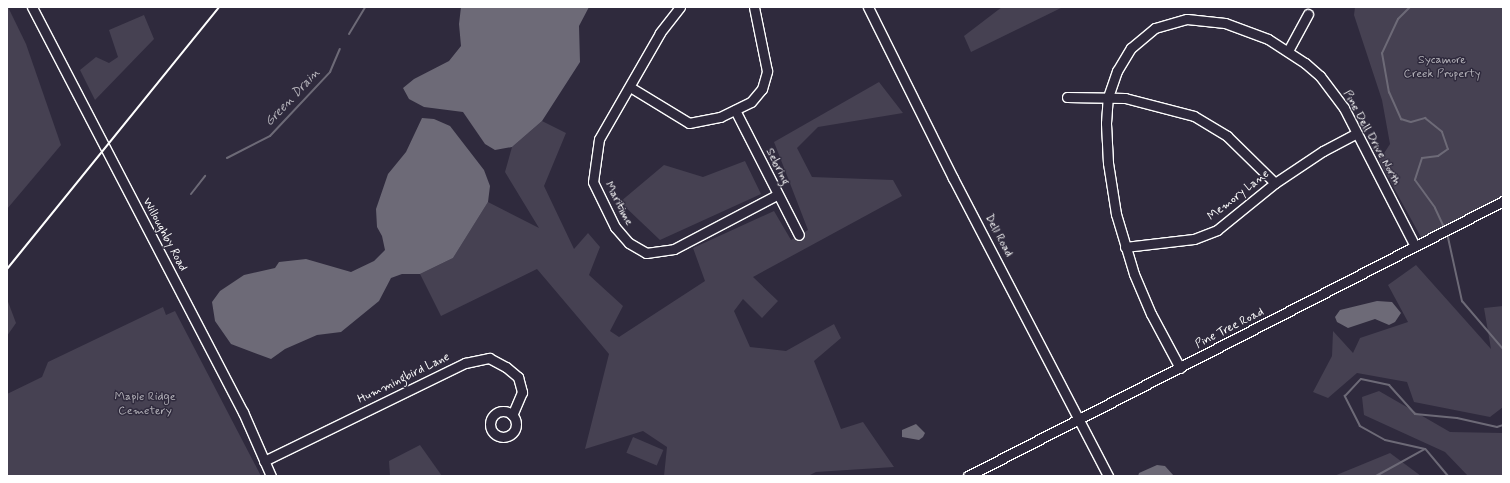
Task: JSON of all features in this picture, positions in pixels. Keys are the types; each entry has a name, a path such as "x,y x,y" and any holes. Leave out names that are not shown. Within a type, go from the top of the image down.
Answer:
{"street":[{"name":"Willoughby Road","path":"32,7 243,412 271,476"},
{"name":"Maritime","path":"680,7 660,34 599,140 593,182 615,227 629,243 646,253 674,249 778,195"},
{"path":"630,87 689,123 709,120 751,102 762,89 767,71 754,7"},
{"name":"Dell Road","path":"868,7 953,178 1108,476"},
{"path":"1288,51 1308,14"},
{"name":"Pine Dell Drive North","path":"1108,97 1122,59 1131,48 1155,28 1187,19 1211,20 1249,30 1288,51 1320,76 1344,108 1416,246"},
{"path":"1067,97 1125,98 1161,106 1210,125 1227,136 1275,183"},
{"path":"1108,97 1106,123 1108,163 1112,195 1125,246 1143,295 1180,368"},
{"name":"Sebring","path":"735,110 799,235"},
{"name":"Memory Lane","path":"1125,246 1194,239 1206,235 1229,221 1275,183 1323,151 1357,133"},
{"name":"Pine Tree Road","path":"968,476 1503,201"},
{"name":"Hummingbird Lane","path":"264,461 465,363 489,358 506,367 518,377 522,392 512,414"}],"green space":[{"path":"8,7 26,44 61,145 7,209"},
{"path":"1002,7 1063,7 971,52 964,36"},
{"name":"Sycamore Creek Property","path":"1355,7 1503,7 1503,197 1422,239 1379,161 1390,144 1382,100 1354,15"},
{"path":"144,15 154,39 95,100 80,70 96,57 109,63 118,57 109,30"},
{"path":"879,82 903,113 818,127 797,148 812,177 893,180 902,196 753,277 778,301 762,318 743,299 734,311 750,347 786,351 834,324 841,338 814,361 841,429 863,422 894,467 816,472 808,476 664,476 667,447 643,431 585,449 609,354 537,269 441,316 420,274 453,258 488,202 539,228 505,172 512,147 542,121 566,133 544,186 574,249 588,233 600,247 589,275 623,306 610,331 619,337 705,281 693,248 774,211 791,240 808,230 774,142"},
{"path":"745,161 761,194 660,240 620,202 664,165 703,177"},
{"path":"1416,265 1491,349 1484,308 1503,306 1503,407 1490,417 1414,402 1407,382 1357,373 1328,398 1313,392 1332,356 1333,331 1353,353 1360,338 1408,322 1388,285"},
{"path":"7,299 16,323 7,336"},
{"name":"Maple Ridge Cemetery","path":"163,307 166,315 175,311 261,476 7,476 7,394 42,377 48,362"},
{"path":"1379,391 1450,432 1503,433 1503,476 1468,476 1445,452 1364,415 1362,397"},
{"path":"633,437 663,450 657,466 626,453"},
{"path":"420,445 442,476 390,476 389,461"},
{"path":"1390,453 1421,476 1334,476"}],"shaded area":[{"path":"461,7 589,7 579,26 580,62 542,121 512,147 495,150 485,144 463,112 424,107 409,99 403,88 414,79 449,61 461,46 459,24"},
{"path":"422,118 434,119 450,126 484,170 490,186 488,202 453,258 420,274 402,274 391,278 379,301 341,332 317,335 285,349 271,359 231,344 215,321 212,302 220,291 244,275 275,268 279,262 306,259 351,272 374,261 385,250 382,236 377,227 376,209 388,174 406,152"},
{"path":"1377,301 1392,302 1401,313 1395,322 1389,325 1375,319 1348,328 1337,322 1335,317 1340,310"},
{"path":"916,424 925,433 923,437 919,440 902,437 902,430"},
{"path":"1157,465 1165,466 1174,476 1138,476 1139,473"}],"waterway":[{"name":"Green Drain","path":"349,34 365,7"},
{"path":"1410,7 1398,19 1382,53 1389,92 1401,119 1411,122 1425,118 1442,132 1448,149 1438,156 1422,158 1415,180 1435,208 1444,227"},
{"name":"Green Drain","path":"227,158 270,136 330,72 340,49"},
{"name":"Green Drain","path":"191,194 205,176"},
{"path":"1447,233 1462,301 1503,349"},
{"path":"1448,476 1425,449 1385,440 1360,426 1345,396 1361,379 1389,385 1415,414 1457,418 1497,427 1503,425"},
{"path":"1376,476 1425,449"}],"railway":[{"path":"7,269 219,7"}]}
